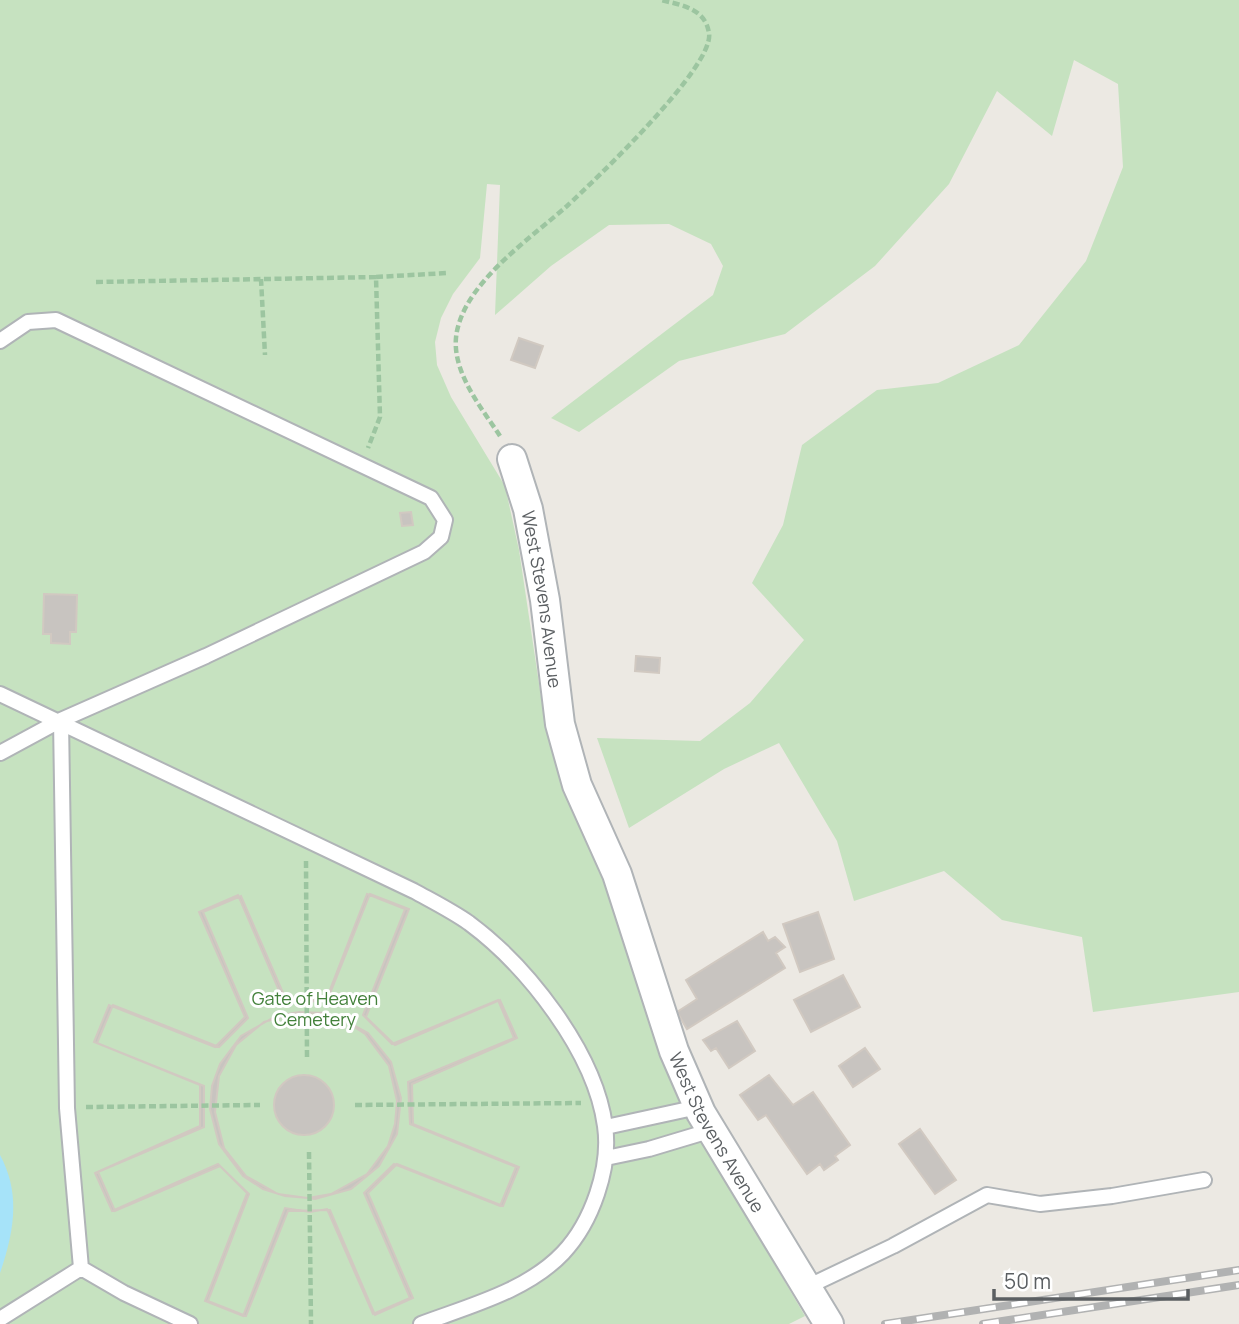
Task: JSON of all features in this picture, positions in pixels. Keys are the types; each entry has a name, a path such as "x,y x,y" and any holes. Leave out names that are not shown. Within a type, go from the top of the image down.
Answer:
{"street":[{"name":"West Stevens Avenue","path":"512,459 526,500 537,551 557,702 570,764 617,874 674,1051 704,1119 829,1324"}],"lane":[{"path":"0,341 28,322 57,320 431,498 445,520 441,537 424,552 206,656 61,720 0,753"},
{"path":"0,694 61,720 414,891 468,923 513,963 547,1002 576,1046 600,1102 606,1127 606,1158 583,1224 562,1253 531,1279 421,1324"},
{"path":"61,720 67,1108 81,1268"},
{"path":"606,1127 704,1119"},
{"path":"606,1158 649,1149 704,1119"},
{"path":"807,1287 893,1246 987,1195 1040,1203 1112,1196 1204,1180"},
{"path":"0,1319 81,1268"},
{"path":"81,1268 124,1293 190,1324"}],"path":[{"path":"512,459 463,372 456,347 459,322 471,301 506,259 609,166 701,64 710,40 705,20 691,8 660,0"},
{"path":"96,282 376,277 447,273"},
{"path":"361,465 380,417 376,277"},
{"path":"261,279 265,355"},
{"path":"306,839 307,1058"},
{"path":"355,1105 600,1102"},
{"path":"67,1108 260,1105"},
{"path":"309,1153 311,1324"}],"green space":[{"name":"Gate of Heaven Cemetery","path":"0,0 1239,0 1239,992 1093,1012 1082,937 1002,920 944,871 854,901 837,841 779,743 724,769 629,828 597,738 700,741 750,703 804,640 752,583 783,525 802,445 877,390 938,383 1019,345 1086,261 1123,167 1118,84 1074,60 1052,136 997,91 949,184 875,266 785,334 679,361 579,432 551,418 713,295 723,266 711,244 669,224 609,225 551,266 495,315 500,185 487,184 480,258 453,294 441,318 435,342 437,365 451,397 505,486 519,550 544,717 575,804 712,1158 805,1316 789,1324 0,1324"}],"water":[{"path":"0,1155 11,1184 13,1213 9,1243 0,1273"}],"building":[{"path":"519,338 543,346 535,368 511,360"},
{"path":"411,512 413,525 402,526 400,513"},
{"path":"44,594 77,595 76,632 70,632 70,644 51,643 51,634 43,634"},
{"path":"636,656 660,658 659,673 635,671"},
{"path":"367,894 405,909 363,1015 392,1044 498,1000 514,1038 408,1082 410,1124 516,1167 500,1206 394,1164 364,1193 410,1298 373,1314 327,1209 310,1212 285,1208 243,1316 205,1301 247,1193 218,1164 112,1211 95,1173 200,1126 200,1085 94,1042 109,1005 215,1047 245,1017 199,912 238,895 283,1000 326,1000","holes":["299,1012 323,1013 345,1021 365,1034 389,1066 397,1101 395,1124 388,1146 367,1174 331,1194 308,1198 285,1196 263,1189 243,1176 219,1144 210,1109 212,1086 220,1064 241,1036 276,1016"]},
{"path":"370,894 409,909 366,1017 395,1045 500,1000 517,1038 412,1084 413,1124 519,1167 503,1206 397,1164 368,1193 413,1298 375,1315 330,1210 288,1211 246,1316 208,1301 249,1194 220,1166 115,1211 98,1172 204,1127 204,1086 97,1043 113,1005 219,1047 248,1018 203,912 241,896 287,1002 327,1001","holes":["299,1012 337,1016 368,1033 391,1062 401,1098 397,1134 379,1166 351,1189 315,1199 278,1194 246,1176 224,1148 215,1112 219,1076 236,1045 264,1022"]},
{"path":"818,912 834,959 800,972 783,924"},
{"path":"763,932 768,941 775,937 785,947 776,953 785,968 687,1029 677,1012 697,999 686,980"},
{"path":"843,975 860,1007 811,1032 794,1000"},
{"path":"737,1021 755,1051 729,1068 716,1048 711,1051 703,1040"},
{"path":"865,1048 880,1069 853,1087 839,1066"},
{"path":"298,1075 310,1075 329,1088 334,1105 332,1117 321,1130 310,1135 298,1135 279,1122 274,1111 274,1099 287,1080"},
{"path":"769,1075 793,1105 813,1092 850,1145 835,1156 838,1160 824,1170 820,1164 807,1174 766,1115 758,1120 740,1095"},
{"path":"920,1129 956,1180 935,1194 899,1144"}],"railway":[{"path":"885,1324 1239,1270"},
{"path":"983,1324 1239,1285"}]}
